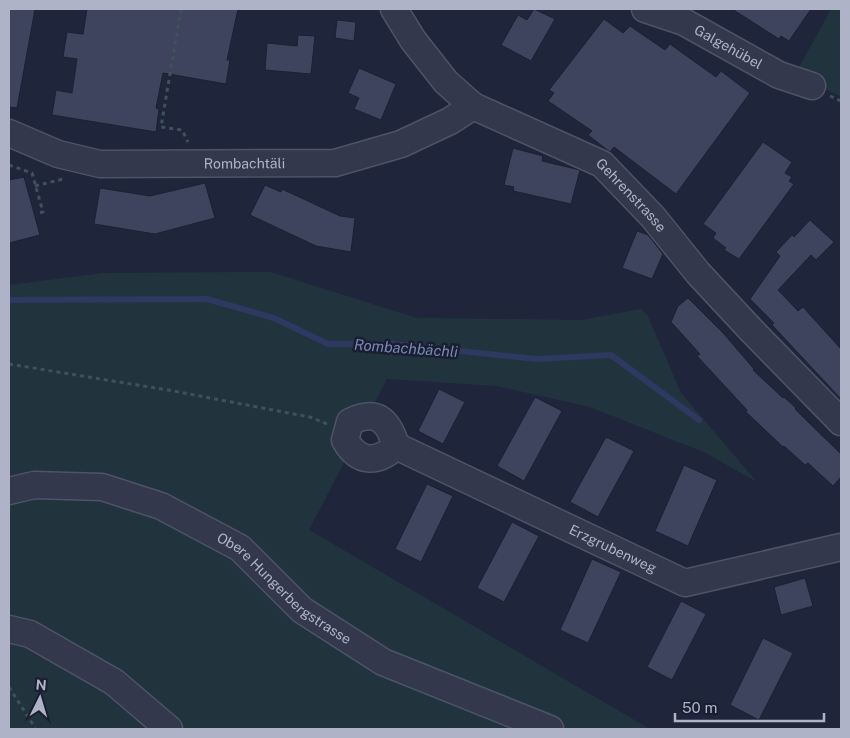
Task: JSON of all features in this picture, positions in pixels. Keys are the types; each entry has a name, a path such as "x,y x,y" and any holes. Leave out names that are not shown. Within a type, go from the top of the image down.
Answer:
{"street":[{"name":"Gehrenstrasse","path":"394,9 413,40 446,82 473,106 602,164 652,217 698,273 745,324 841,422"},
{"name":"Galgehübel","path":"645,9 684,22 779,75 812,86"},
{"name":"Rombachtäli","path":"9,133 58,154 100,164 335,163 401,144 450,121 473,106"},
{"name":"Erzgrubenweg","path":"346,432 344,440 354,453 362,458 380,456 396,446 685,583 841,548"},
{"name":"Obere Hungerbergstrasse","path":"9,491 34,485 102,487 161,506 240,548 302,610 384,662 550,729"},
{"path":"9,629 30,634 114,682 169,729"}],"path":[{"path":"181,9 161,127 182,130 198,164"},
{"path":"9,165 32,173 43,212 36,213"},
{"path":"9,364 174,391 310,417 346,432"},
{"path":"9,686 35,729"}],"shaded area":[{"path":"831,9 841,9 841,97 796,73"},
{"path":"270,272 417,318 581,320 641,309 647,314 681,393 757,482 706,453 590,407 497,386 387,379 309,530 650,729 9,729 9,285 103,273"}],"building":[{"path":"9,9 35,9 17,108 9,107"},
{"path":"87,9 238,9 227,60 230,60 226,84 163,73 156,108 159,109 156,132 52,115 56,90 72,93 77,59 63,57 67,32 83,34"},
{"path":"534,9 555,19 531,61 501,45 518,15 527,20"},
{"path":"732,9 811,9 789,41 781,36 779,39"},
{"path":"604,19 623,33 630,26 665,50 670,44 716,77 721,71 750,93 676,194 614,147 610,152 588,135 592,131 548,101 554,93 549,90"},
{"path":"337,20 356,22 354,41 335,38"},
{"path":"298,35 315,36 311,74 265,70 267,43 297,46"},
{"path":"359,68 396,84 381,120 354,109 359,98 348,93"},
{"path":"763,142 792,162 785,173 792,177 789,181 794,184 739,259 724,250 726,248 713,238 716,233 703,224"},
{"path":"513,148 543,156 542,161 580,170 571,204 513,191 514,187 504,185"},
{"path":"24,177 40,235 9,243 9,180"},
{"path":"205,183 215,218 155,234 94,224 100,188 150,196"},
{"path":"265,185 281,192 282,189 340,216 355,218 351,252 316,246 250,215"},
{"path":"810,220 834,242 816,260 811,255 778,290 798,311 803,307 841,349 841,399 772,325 774,323 750,299 780,256 776,252"},
{"path":"637,231 648,235 663,254 652,279 622,268"},
{"path":"688,298 724,334 753,370 796,408 841,454 841,477 833,486 808,463 805,465 783,447 746,412 747,410 697,356 700,354 671,322 678,306"},
{"path":"439,389 465,402 443,444 418,431"},
{"path":"535,397 562,411 524,481 497,466"},
{"path":"606,437 634,451 598,517 570,502"},
{"path":"684,465 717,480 688,546 655,531"},
{"path":"427,484 453,496 421,562 395,549"},
{"path":"512,522 539,536 504,602 477,588"},
{"path":"592,559 621,572 588,643 560,630"},
{"path":"805,578 813,606 781,615 774,587"},
{"path":"681,601 706,614 672,680 647,667"},
{"path":"763,638 793,653 759,720 730,705"}],"waterway":[{"name":"Rombachbächli","path":"9,300 207,299 274,318 328,344 393,344 536,359 611,355 699,420"}]}
